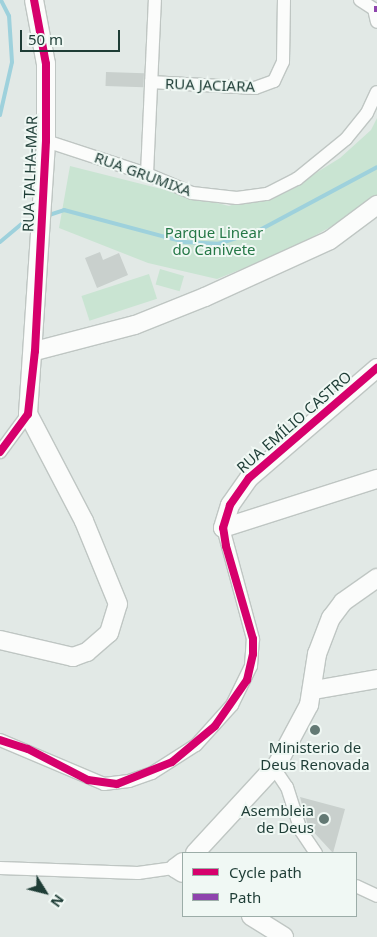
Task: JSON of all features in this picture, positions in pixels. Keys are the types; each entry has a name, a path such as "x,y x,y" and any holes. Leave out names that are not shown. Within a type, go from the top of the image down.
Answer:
{"street":[{"name":"RUA TALHA-MAR","path":"28,414 35,350 46,141 46,64 34,0"},
{"path":"147,174 155,0"},
{"name":"RUA JACIARA","path":"151,82 255,88 274,81 282,62 284,0"},
{"path":"360,0 376,13"},
{"name":"RUA GRUMIXA","path":"46,141 147,174 192,193 237,198 275,193 346,139 367,113 377,92"},
{"path":"35,350 135,325 205,297 330,240 377,205"},
{"name":"RUA EMÍLIO CASTRO","path":"223,528 230,505 249,478 377,368"},
{"path":"0,452 28,414 88,529 118,604 109,633 87,652 73,657 0,640"},
{"path":"0,740 104,784 129,781 152,772 196,745 232,705 251,666 253,639 223,528 377,479"},
{"path":"195,852 274,768 296,732 314,690 317,654 330,618 343,602 377,578"},
{"path":"314,690 377,679"},
{"path":"274,768 287,787 302,831 315,852"},
{"path":"0,868 138,873 181,868"},
{"path":"357,886 377,896"},
{"path":"253,917 284,937"}],"green space":[{"name":"Parque Linear do Canivete","path":"377,118 377,201 289,250 217,279 148,263 59,228 70,166 229,206 311,176 340,158 371,130"},
{"path":"160,269 184,276 180,291 156,284"},
{"path":"149,274 157,299 90,321 81,296"}],"building":[{"path":"106,72 144,73 143,87 106,86"},
{"path":"100,252 103,260 119,253 128,275 97,288 85,258"},
{"name":"Asembleia de Deus","path":"300,797 345,809 333,852 308,826"}],"waterway":[{"path":"0,115 12,62 9,16 1,0"},
{"path":"46,216 64,210 184,242 218,244 256,232 377,167"},
{"path":"0,242 23,223 37,219"}],"cycle path":[{"path":"0,452 28,414 35,351 46,141 46,64 34,0"},
{"path":"0,740 28,749 88,780 117,784 172,762 215,726 247,680 253,654 253,639 226,546 223,528 230,505 249,478 377,368"}],"place":[{"name":"Ministerio de Deus Renovada","path":"315,730"},
{"name":"Asembleia de Deus","path":"324,819"}]}
